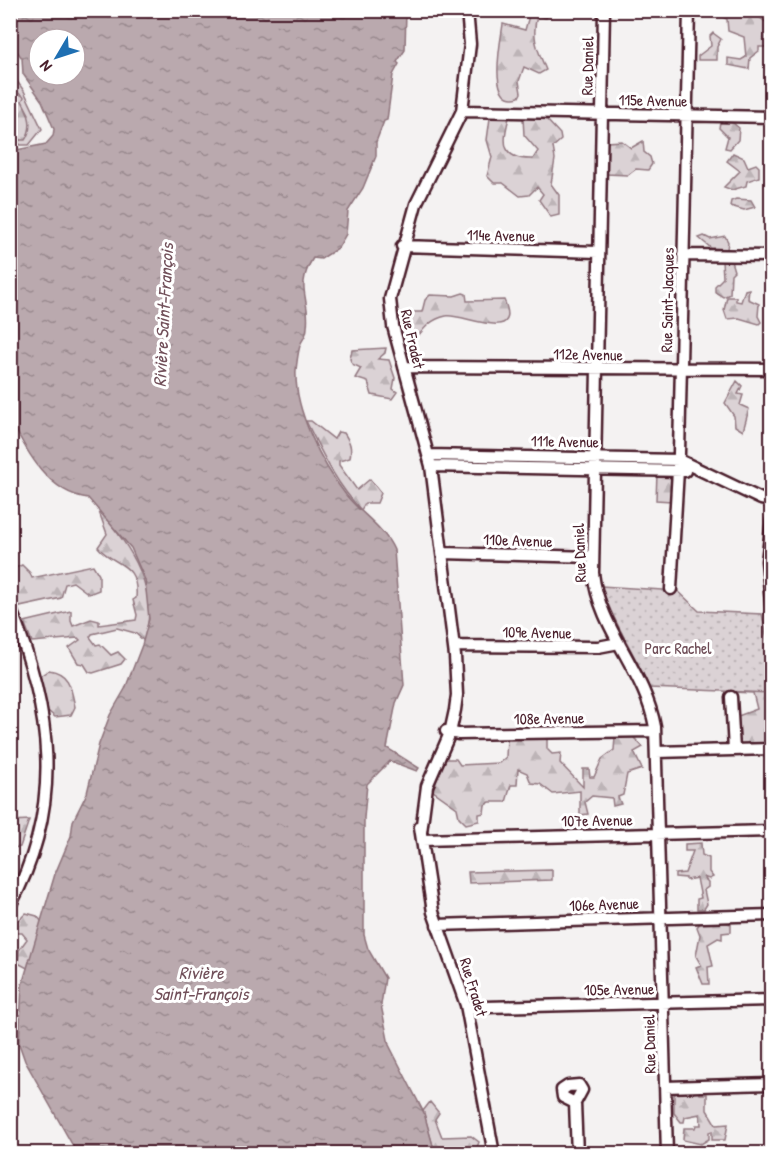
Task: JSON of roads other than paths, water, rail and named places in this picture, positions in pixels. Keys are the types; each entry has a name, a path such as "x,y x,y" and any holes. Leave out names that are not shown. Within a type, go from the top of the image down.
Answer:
{"street":[{"name":"Rue Fradet","path":"466,10 470,35 462,111 421,193 402,246 390,305 404,367 430,460 454,646 455,684 458,695 427,786 422,836 437,925 467,1010 494,1154"},
{"name":"Rue Daniel","path":"604,10 592,557 598,598 636,675 655,731 667,1154"},
{"name":"Rue Saint-Jacques","path":"671,589 679,465 689,10"},
{"name":"115e Avenue","path":"462,111 771,117"},
{"name":"114e Avenue","path":"402,246 598,252"},
{"path":"683,255 771,256"},
{"name":"112e Avenue","path":"404,367 595,370 771,369"},
{"name":"111e Avenue","path":"430,460 679,465 698,470 761,499 771,501"},
{"path":"771,520 771,613"},
{"name":"110e Avenue","path":"442,553 592,557"},
{"path":"10,607 28,653 43,705 47,790 40,828 29,865 10,906"},
{"name":"109e Avenue","path":"454,646 600,647 619,643"},
{"path":"731,697 734,750"},
{"name":"108e Avenue","path":"447,731 655,731"},
{"path":"656,752 771,749"},
{"name":"107e Avenue","path":"422,836 771,831"},
{"name":"106e Avenue","path":"437,925 771,915"},
{"name":"105e Avenue","path":"467,1010 486,1007 771,1000"},
{"path":"665,1087 771,1084"},
{"path":"576,1103 577,1154"}],"water":[{"name":"Rivière Saint-François","path":"11,10 406,11 405,50 397,62 399,64 393,75 387,120 384,121 376,142 376,156 363,188 348,211 346,234 338,248 321,259 313,258 307,269 304,286 308,317 307,330 299,349 296,370 300,402 319,452 346,495 384,534 394,550 404,685 396,703 387,748 419,768 417,771 390,761 367,784 364,818 364,935 368,949 385,978 381,1005 389,1045 424,1113 435,1153 77,1153 25,1061 19,1044 22,985 55,874 71,836 73,821 87,793 99,744 110,715 125,689 142,645 149,619 145,580 131,548 88,498 74,495 62,488 41,470 11,420 11,151 46,144 53,136 54,129 42,101 32,87 87,87 87,27 27,27 27,80 23,74 22,58 11,43"}],"park label":[{"name":"Parc Rachel","path":"678,648"}]}
